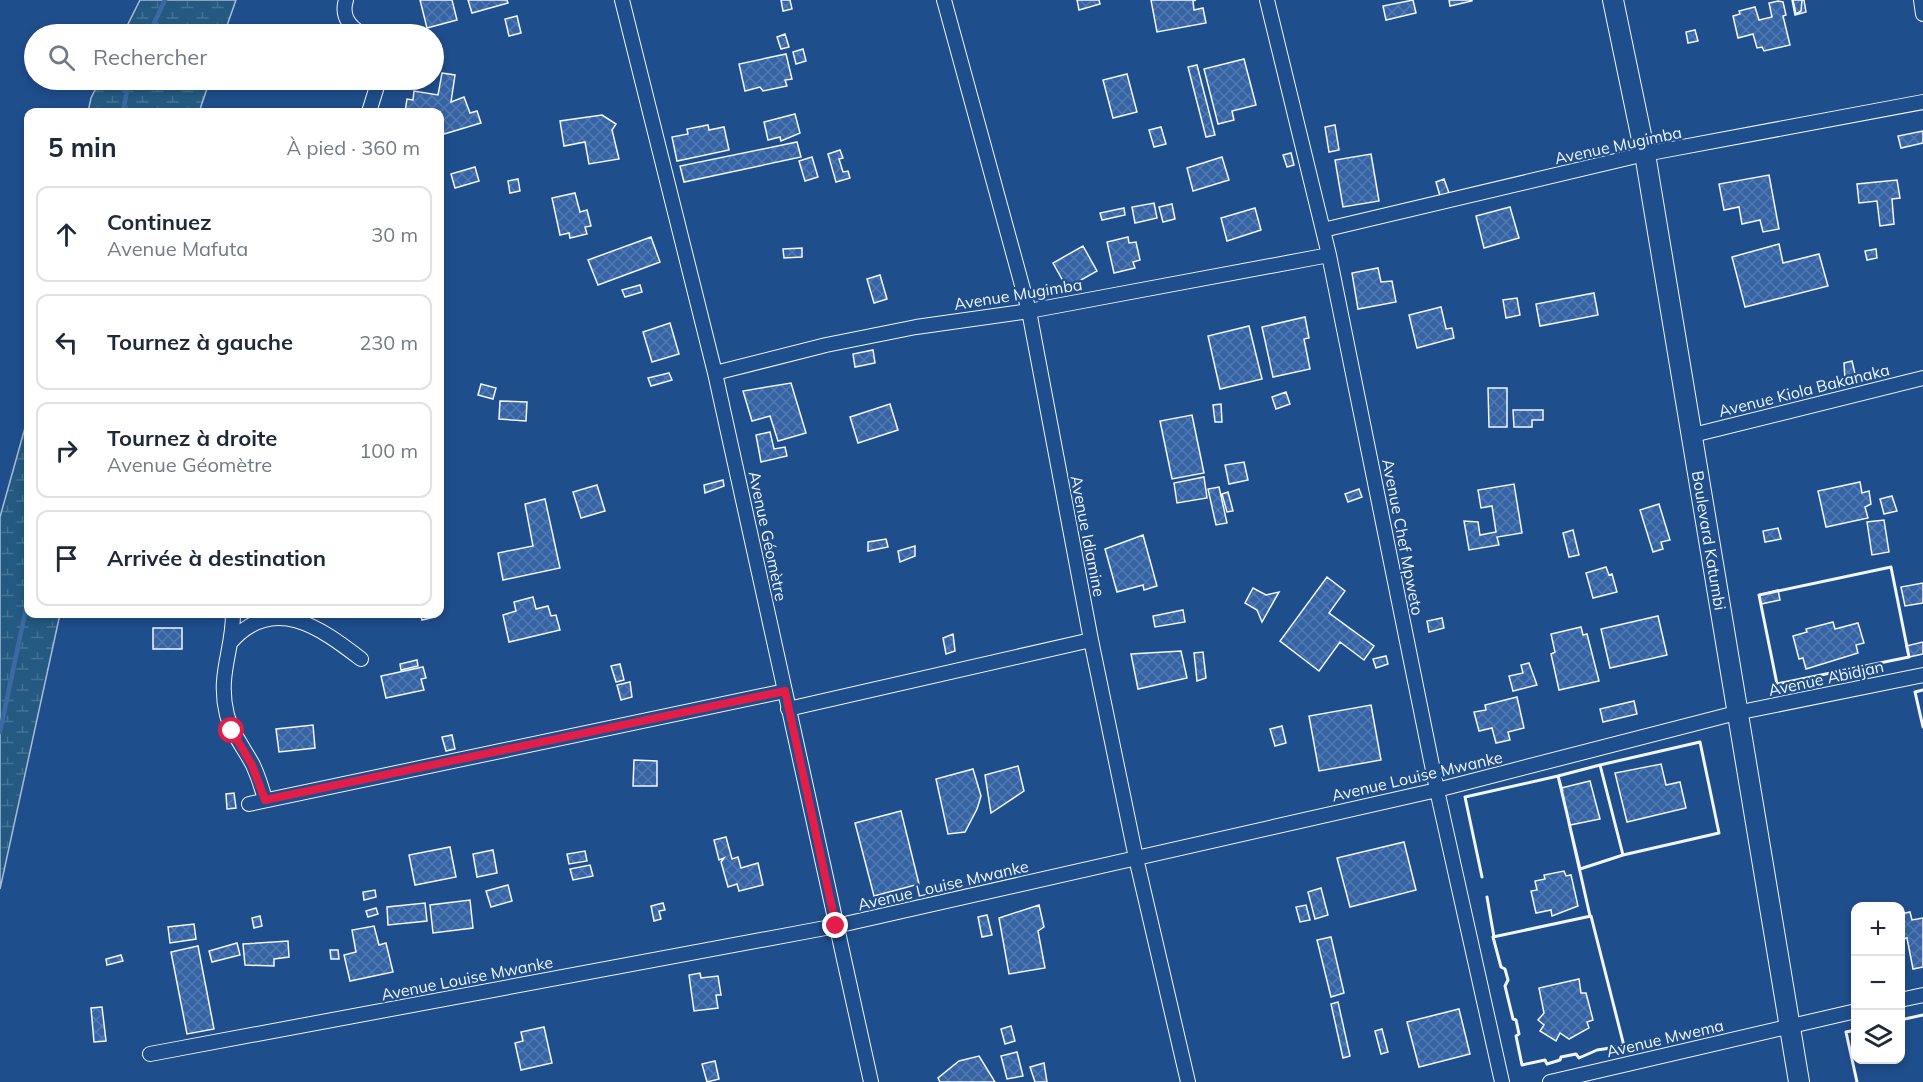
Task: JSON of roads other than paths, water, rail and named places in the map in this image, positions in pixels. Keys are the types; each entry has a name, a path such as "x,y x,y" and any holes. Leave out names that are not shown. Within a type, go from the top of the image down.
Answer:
{"street":[{"path":"346,0 347,20 351,24"},
{"name":"Avenue Géomètre","path":"622,0 715,373 870,1082"},
{"name":"Avenue Idiamine","path":"944,0 1029,311 1091,640 1136,858 1188,1082"},
{"name":"Avenue Chef Mpweto","path":"1267,0 1329,255 1437,790 1502,1082"},
{"name":"Boulevard Katumbi","path":"1613,0 1645,154 1798,1082"},
{"path":"1921,0 1923,14"},
{"path":"370,108 376,90"},
{"name":"Avenue Mugimba","path":"1323,230 1645,154 1923,102"},
{"name":"Avenue Mugimba","path":"715,373 825,345 916,327 1029,311 1329,255"},
{"name":"Avenue Kiola Bakanaka","path":"1692,435 1923,378"},
{"path":"232,618 223,680 227,716 232,731 252,765 265,800"},
{"path":"229,645 239,633 263,620 274,618"},
{"path":"299,618 321,630 361,659"},
{"path":"788,709 1091,640"},
{"name":"Avenue Abidjan","path":"1736,713 1923,675"},
{"path":"249,804 785,691"},
{"name":"Avenue Louise Mwanke","path":"150,1054 836,926 1437,790 1736,713"},
{"path":"1905,999 1923,995"},
{"name":"Avenue Mwema","path":"1550,1082 1851,1012"}],"waterway":[{"path":"154,24 165,0"},
{"path":"124,108 127,90"},
{"path":"0,732 24,618"}]}
